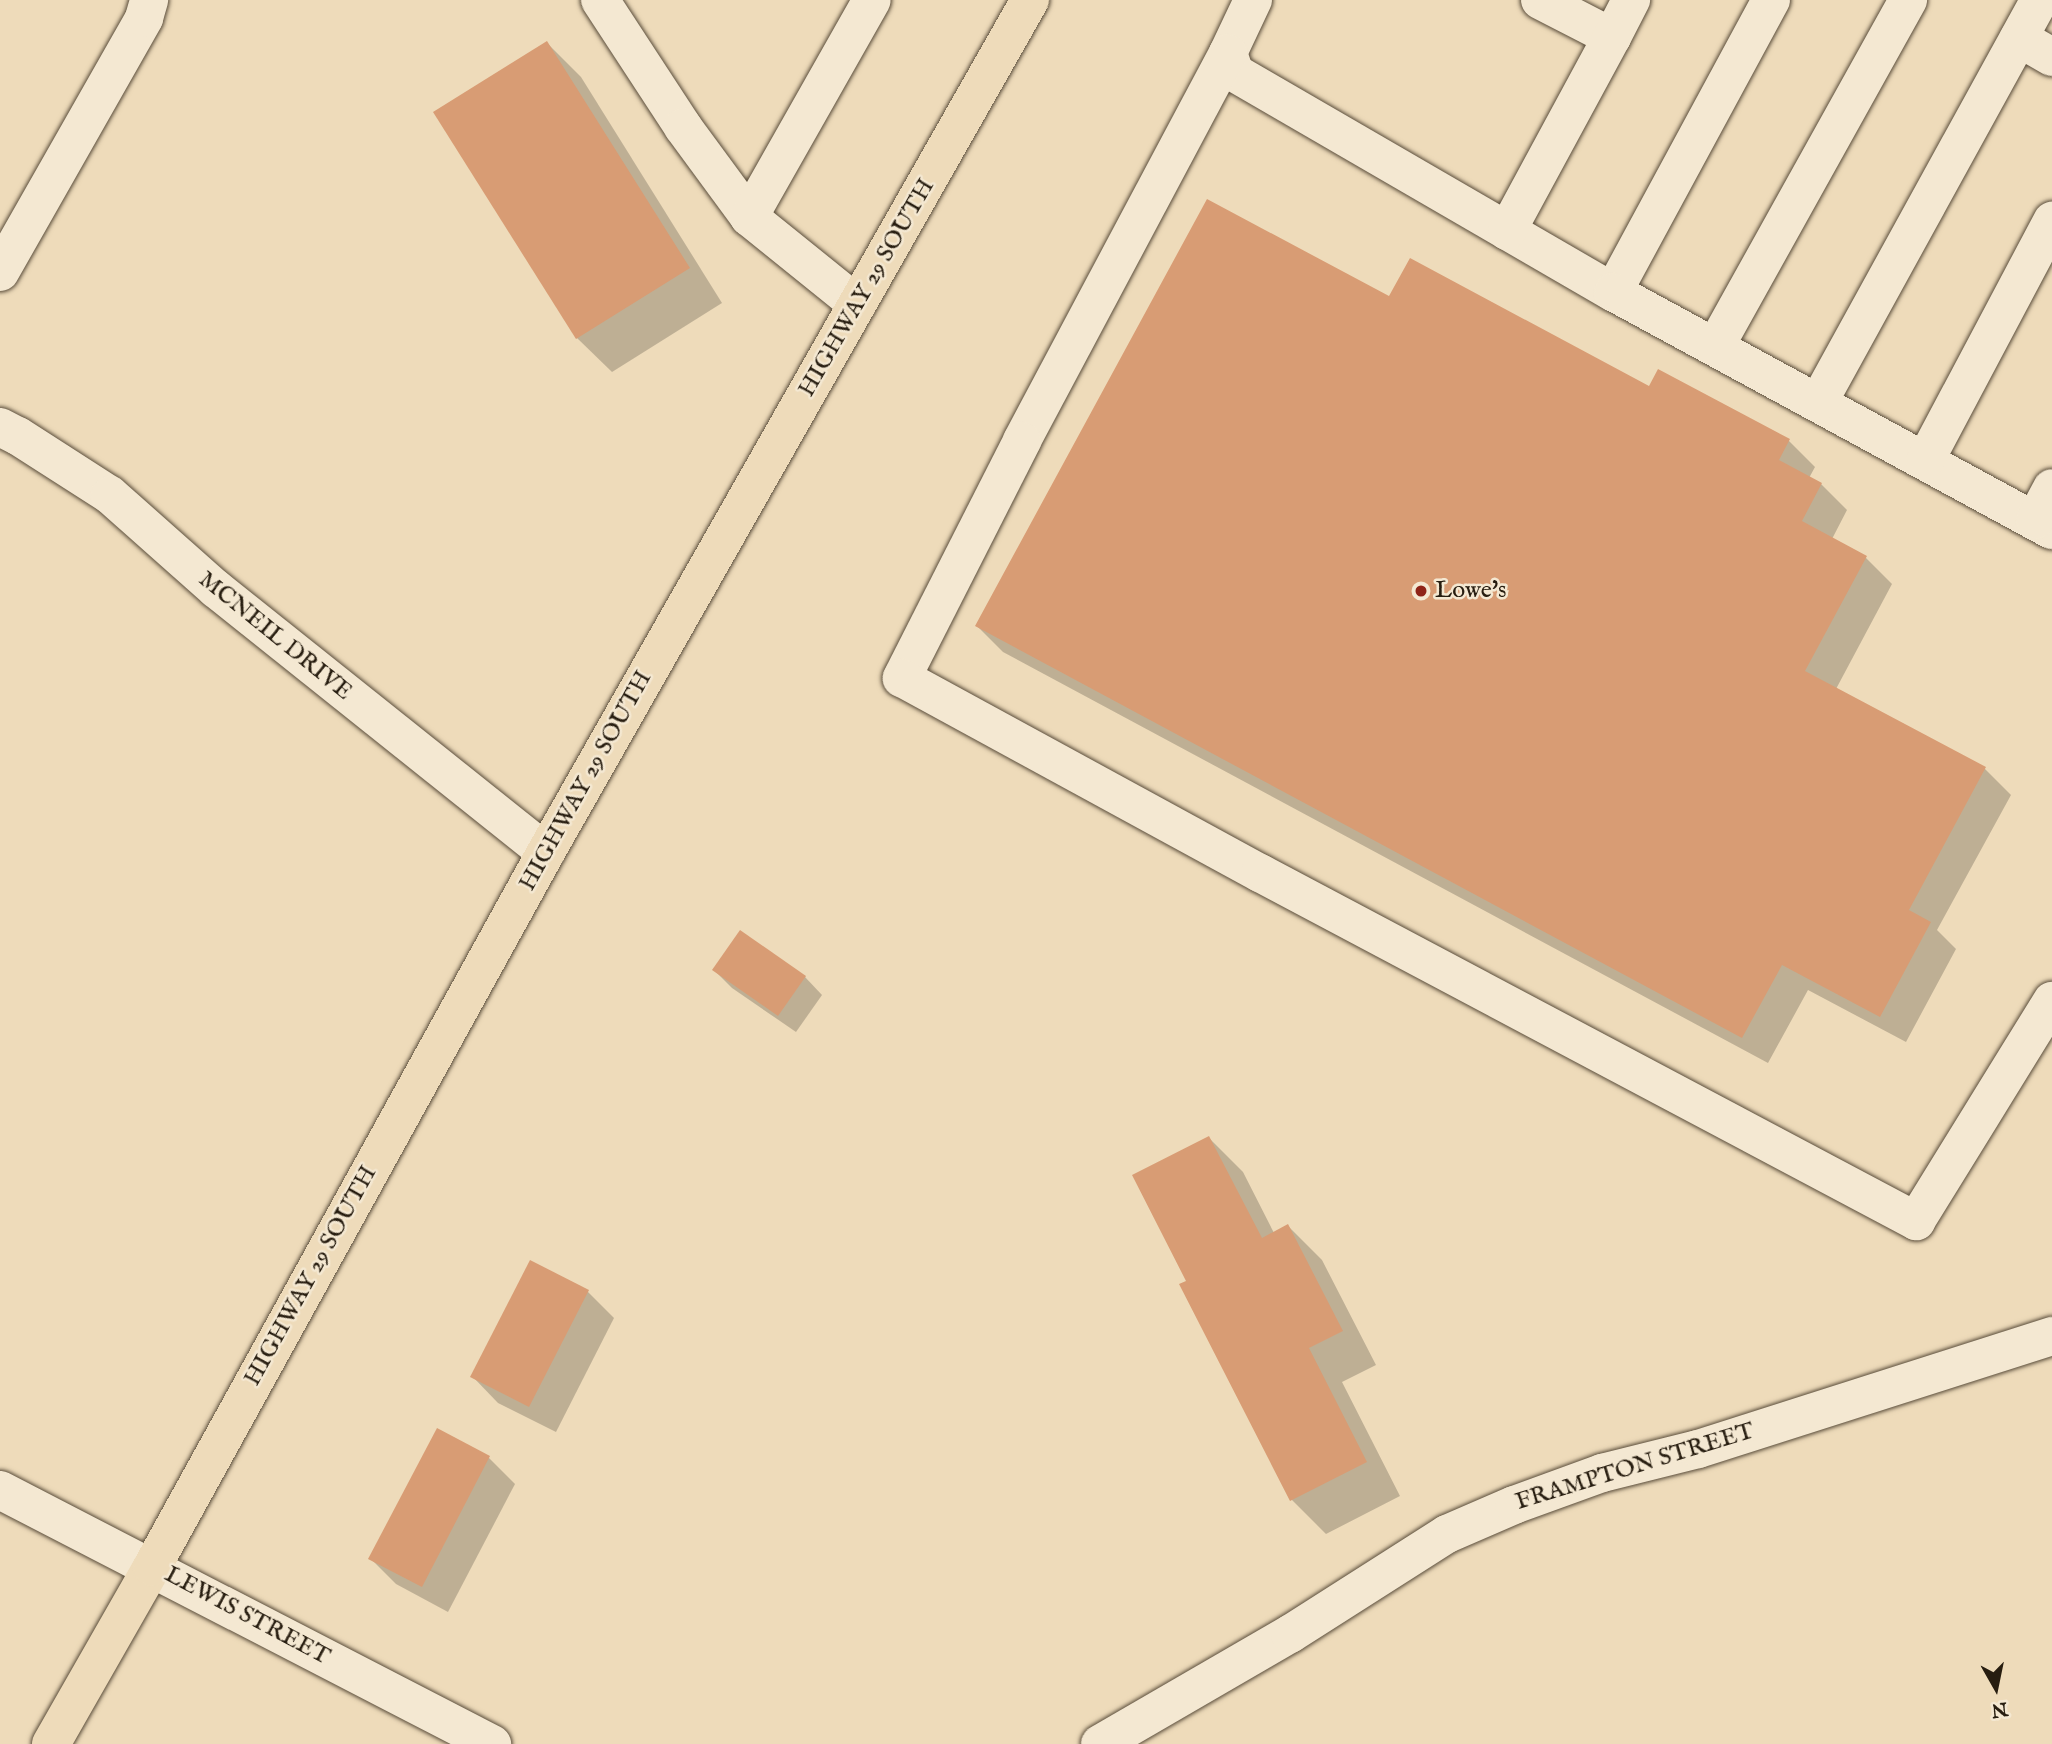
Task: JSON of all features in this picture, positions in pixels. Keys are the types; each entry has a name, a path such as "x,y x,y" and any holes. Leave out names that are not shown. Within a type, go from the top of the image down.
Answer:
{"main road":[{"name":"HIGHWAY 29 SOUTH","path":"51,1744 152,1567 546,852 1030,0"}],"street":[{"path":"0,272 144,18 149,0"},
{"path":"600,0 682,127 749,217 857,304"},
{"path":"1252,0 1228,53 1022,441 902,678 1260,873 1916,1221 2052,1001"},
{"path":"1540,0 1612,37"},
{"path":"1507,231 1631,0"},
{"path":"1613,292 1772,0"},
{"path":"1716,347 1908,0"},
{"path":"1818,403 2040,0"},
{"path":"749,217 861,3"},
{"path":"2019,38 2052,57"},
{"path":"1228,53 1235,73 1613,292 1926,461 2046,512"},
{"path":"1926,461 2052,221"},
{"name":"MCNEIL DRIVE","path":"0,427 110,495 216,589 546,852"},
{"name":"FRAMPTON STREET","path":"1100,1744 1290,1634 1447,1534 1514,1504 1602,1473 1698,1448 2052,1336"},
{"name":"LEWIS STREET","path":"0,1490 492,1744"}],"building":[{"path":"547,41 690,268 576,339 433,112"},
{"name":"Lowe's","path":"1207,199 1389,296 1410,258 1649,386 1658,369 1790,439 1779,460 1822,483 1802,521 1867,556 1805,671 1986,767 1909,910 1931,922 1880,1017 1782,965 1742,1038 975,626"},
{"path":"740,930 806,976 778,1016 712,970"},
{"path":"1209,1136 1262,1238 1288,1224 1343,1331 1309,1348 1367,1462 1290,1501 1179,1284 1186,1281 1132,1175"},
{"path":"530,1260 589,1290 529,1407 470,1377"},
{"path":"437,1428 490,1456 422,1587 368,1559"}],"place":[{"name":"Lowe's","path":"1421,591"}]}
